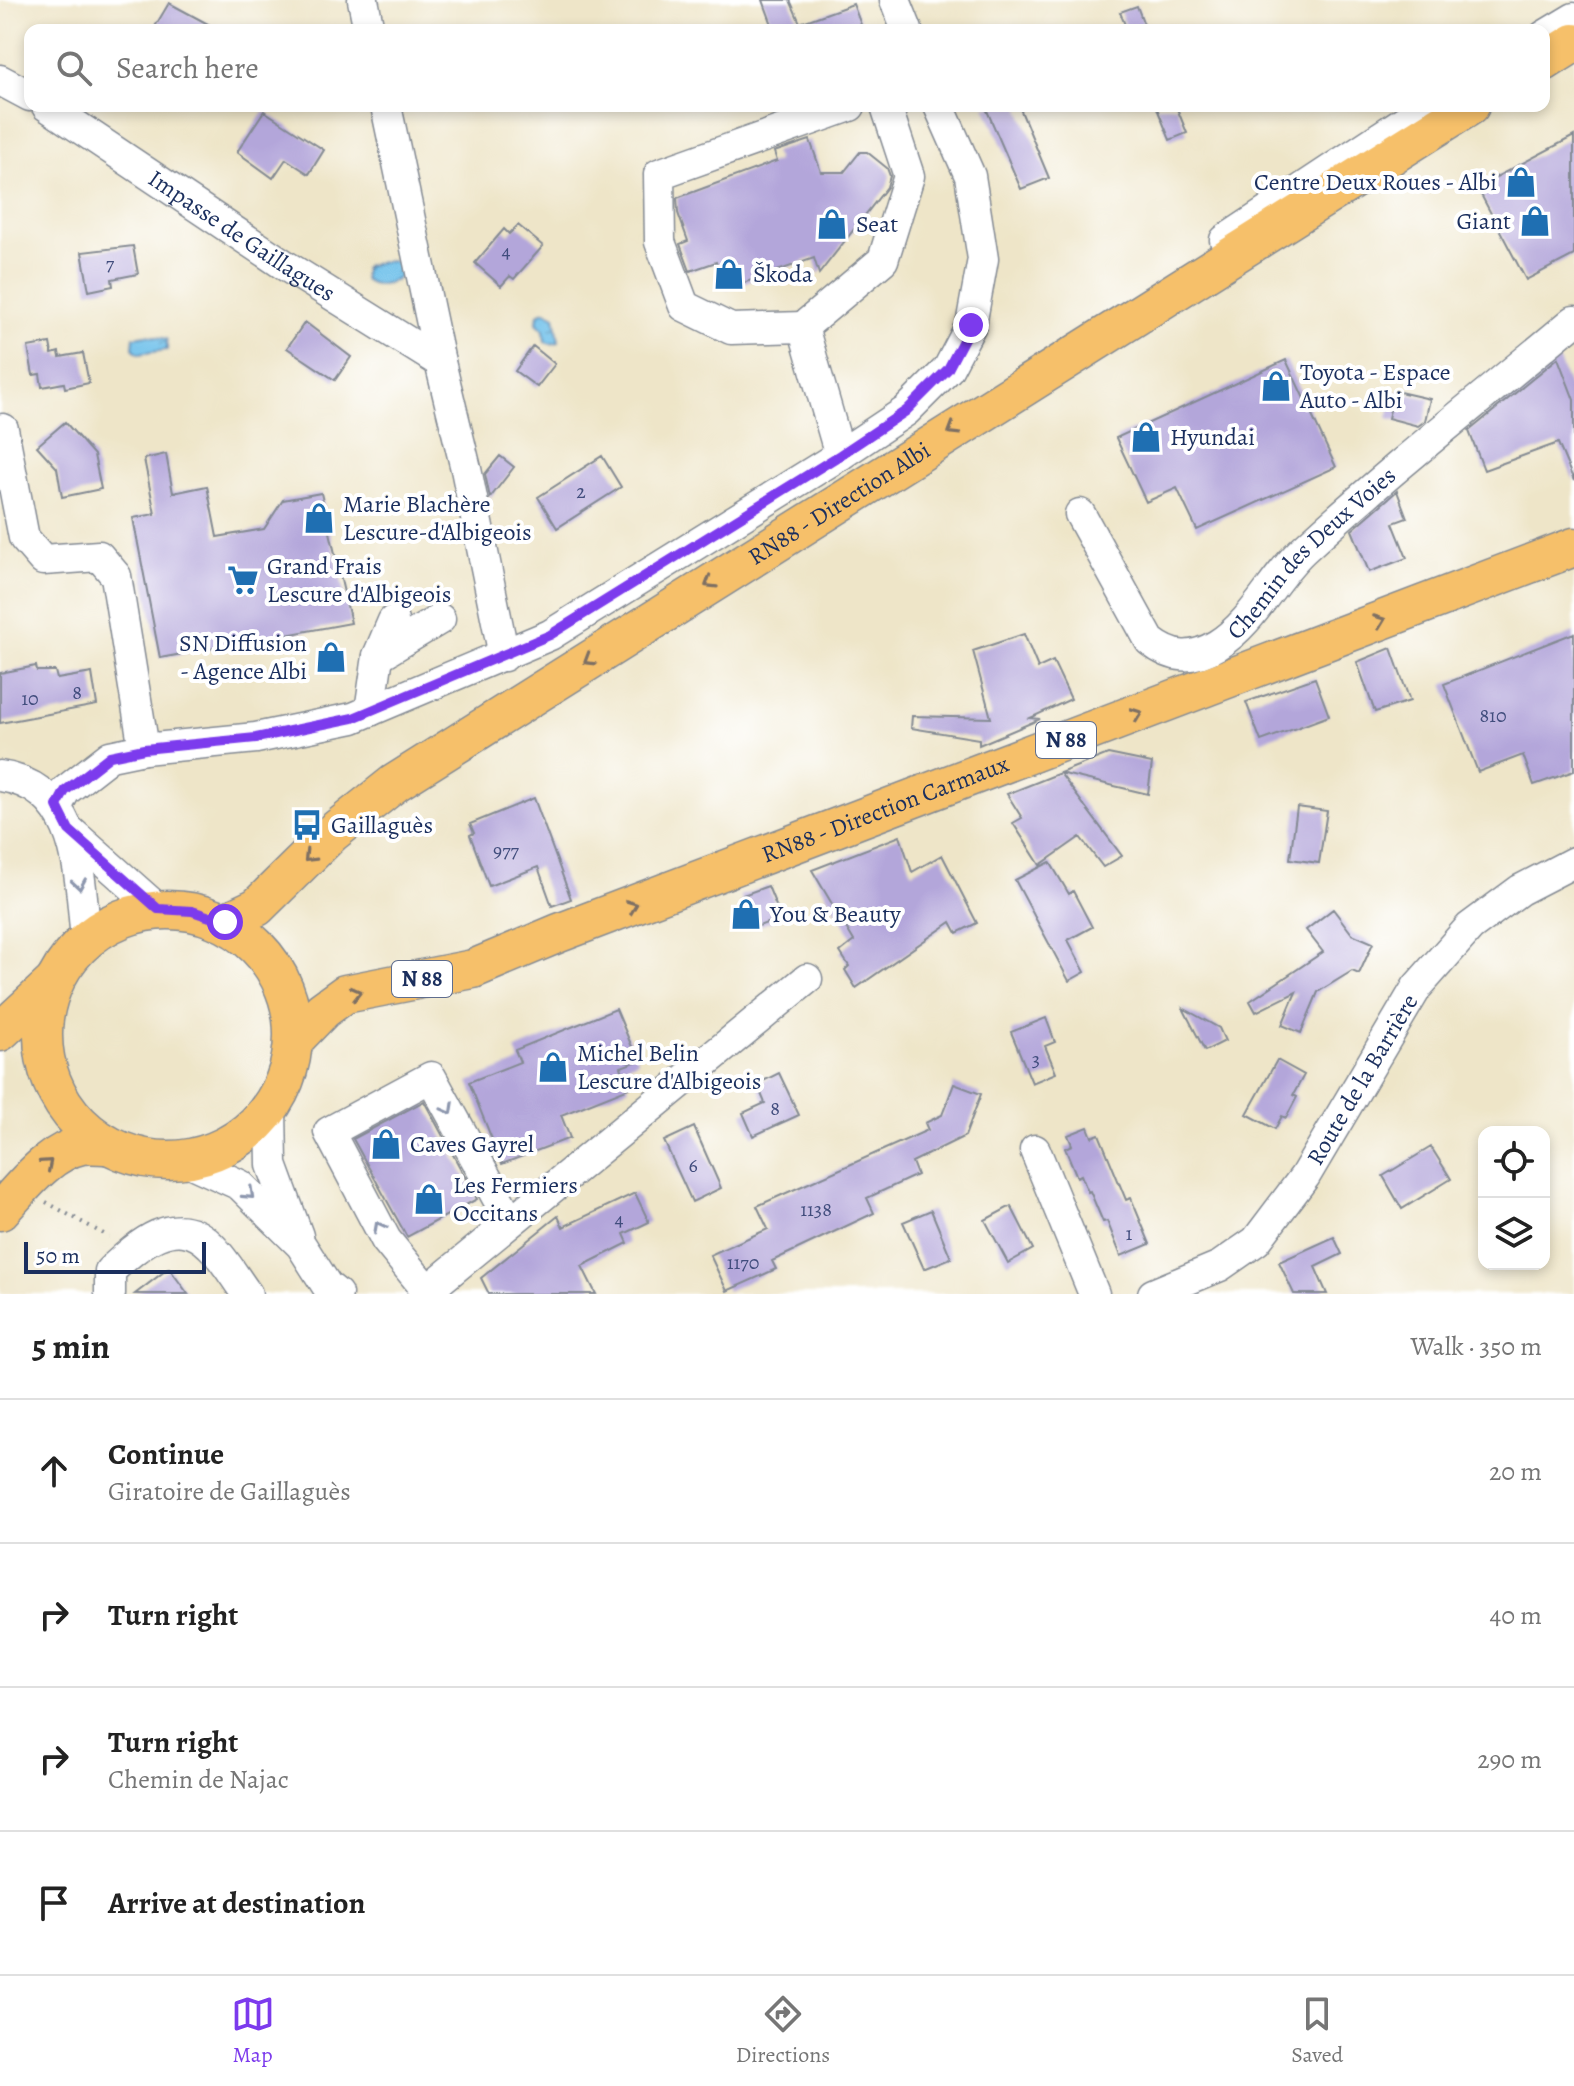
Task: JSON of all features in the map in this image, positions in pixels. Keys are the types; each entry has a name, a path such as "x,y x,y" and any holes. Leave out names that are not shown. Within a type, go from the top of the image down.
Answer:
{"main road":[{"path":"1550,58 1574,43"},
{"name":"RN88 - Direction Albi","path":"225,922 257,907 332,833 395,783 1460,112"},
{"name":"RN88 - Direction Carmaux","path":"295,1039 323,1010 345,994 473,969 559,933 1574,547"},
{"path":"2,1210 28,1181 59,1154 83,1145 107,1145 145,1158 185,1160 233,1143 271,1109 288,1075 295,1039 287,992 263,951 225,922 192,911 158,909 120,919 86,939 67,959 53,983 42,1028 49,1075 71,1115 107,1145"},
{"path":"0,1032 53,983"}],"street":[{"path":"363,0 368,24"},
{"path":"895,0 905,24"},
{"path":"1550,32 1574,18"},
{"path":"0,80 24,93"},
{"name":"Impasse de Gaillagues","path":"56,112 286,266 440,362"},
{"path":"387,112 504,656"},
{"path":"833,112 659,174 660,242 684,306 731,329 803,327 883,260 909,176 888,112"},
{"path":"86,939 63,818 65,791 110,756 144,749 256,738 353,718 504,656 550,635 906,411 948,369 971,325 983,259 970,176 942,112"},
{"path":"997,402 1258,217 1418,112"},
{"name":"Chemin des Deux Voies","path":"1080,514 1150,641 1165,653 1193,656 1218,644 1252,612 1290,563 1375,484 1574,321"},
{"path":"803,327 840,455"},
{"path":"3,429 24,538 43,560 99,556 116,576 144,749"},
{"path":"378,656 440,619"},
{"path":"370,711 378,656 393,621"},
{"path":"0,776 21,780 40,790 63,818 158,909"},
{"name":"Route de la Barrière","path":"1153,1294 1220,1266 1256,1241 1305,1176 1417,987 1470,927 1520,890 1574,862"},
{"path":"510,1221 431,1077 329,1132 386,1240 425,1292 807,979"},
{"path":"271,1109 272,1165 301,1245 327,1286 337,1294"},
{"path":"1035,1150 1094,1294"},
{"path":"185,1160 240,1185 301,1245"},
{"path":"112,1291 110,1271 141,1243 168,1230 177,1230 190,1232 209,1244 247,1294"},
{"path":"177,1230 217,1282 214,1294"}],"path":[{"path":"45,1194 47,1203 111,1238"}],"water":[{"path":"386,261 401,261 406,267 404,274 384,284 374,284 364,279 364,269"},
{"path":"545,311 555,316 559,342 545,342 544,330 537,323 538,314"},
{"path":"146,335 167,339 167,350 139,354 133,348 134,337"}],"building":[{"path":"763,0 790,0 800,23 853,4 861,24 772,24"},
{"path":"169,3 208,24 157,24"},
{"path":"1137,6 1144,24 1125,24 1120,12"},
{"path":"263,112 324,150 309,174 286,159 273,178 237,152"},
{"path":"988,112 1022,112 1049,178 1021,189"},
{"path":"1158,112 1178,112 1187,133 1170,140"},
{"name":"Giant","path":"1574,136 1574,255 1526,280 1477,187"},
{"path":"810,140 821,172 844,172 860,152 867,152 887,168 890,176 887,187 819,274 814,258 726,289 716,262 690,271 680,244 688,241 678,213 677,198 777,161 774,152"},
{"path":"518,225 543,246 514,279 510,276 501,286 475,263 504,229 509,234"},
{"path":"133,246 138,274 112,279 113,286 89,291 82,252"},
{"path":"305,322 351,357 335,380 287,348"},
{"path":"50,343 52,354 59,352 60,357 83,353 89,383 65,388 64,383 42,387 40,374 33,375 28,347"},
{"path":"533,346 555,364 537,387 515,371"},
{"path":"1558,358 1574,400 1574,481 1558,443 1484,470 1469,431"},
{"path":"1286,360 1336,467 1197,530 1177,488 1146,502 1116,438"},
{"path":"1395,391 1430,399 1425,421 1418,426 1388,418"},
{"path":"65,422 94,455 101,489 62,497 57,468 37,446"},
{"name":"Grand Frais Lescure d'Albigeois","path":"166,454 173,493 207,486 217,537 264,529 283,500 321,493 351,623 160,658 133,518 155,514 144,459"},
{"path":"500,456 514,467 490,498 485,474"},
{"path":"602,456 621,487 557,528 538,497"},
{"path":"1397,491 1407,518 1393,523 1407,558 1369,572 1352,530"},
{"path":"1574,633 1574,771 1534,785 1523,755 1478,772 1444,684"},
{"path":"1024,634 1038,668 1053,661 1071,699 1030,718 1040,719 979,745 979,739 911,728 912,716 991,718 973,651"},
{"path":"1391,648 1410,701 1375,712 1357,662"},
{"path":"36,666 37,671 55,671 57,679 92,673 97,705 0,723 0,673"},
{"path":"1315,678 1329,716 1261,741 1246,702"},
{"path":"1108,754 1152,763 1148,794 1060,773"},
{"path":"1060,773 1122,856 1103,867 1080,837 1040,865 1013,823 1022,818 1007,794"},
{"path":"534,798 571,899 552,906 538,867 489,886 470,835 474,833 470,824"},
{"path":"1297,807 1327,811 1319,863 1290,859"},
{"path":"900,836 912,872 942,855 977,923 957,933 951,922 856,988 845,970 849,966 840,952 854,941 812,870"},
{"path":"1050,862 1069,894 1073,891 1092,927 1068,940 1085,972 1069,981 1015,880"},
{"path":"768,886 781,918 753,928 740,896"},
{"path":"1333,909 1352,934 1373,943 1359,974 1352,971 1318,992 1301,1033 1282,1025 1296,992 1256,1012 1250,1001 1323,952 1306,930"},
{"path":"1183,1008 1219,1028 1225,1041 1205,1051"},
{"path":"616,1009 638,1061 621,1067 629,1088 561,1115 570,1138 502,1164 469,1082 520,1062 515,1050"},
{"path":"1046,1018 1055,1042 1045,1046 1056,1073 1032,1083 1011,1032"},
{"path":"1277,1060 1304,1075 1293,1095 1297,1097 1286,1118 1282,1116 1275,1129 1247,1114"},
{"path":"779,1073 799,1115 753,1136 743,1113 765,1103 757,1084"},
{"path":"954,1084 981,1094 965,1136 912,1162 917,1175 867,1198 874,1213 772,1261 776,1269 727,1291 710,1255 768,1229 757,1206 928,1130 925,1123 942,1115"},
{"path":"424,1101 477,1199 407,1237 353,1139"},
{"path":"694,1127 721,1188 692,1202 664,1141"},
{"path":"1088,1127 1092,1137 1099,1134 1126,1200 1131,1198 1150,1244 1121,1256 1107,1221 1103,1222 1081,1175 1077,1177 1065,1148 1072,1145 1068,1135"},
{"path":"1431,1147 1451,1179 1402,1209 1383,1176"},
{"path":"635,1193 649,1222 624,1234 628,1243 582,1266 596,1294 489,1294 481,1278 558,1216 563,1227"},
{"path":"1011,1206 1033,1249 1008,1263 985,1220"},
{"path":"931,1210 951,1258 924,1269 903,1222"},
{"path":"1334,1237 1342,1254 1315,1267 1327,1294 1294,1294 1279,1262"},
{"path":"169,1268 188,1294 135,1294"}],"place":[{"name":"Centre Deux Roues - Albi","path":"1521,182"},
{"name":"Giant","path":"1535,221"},
{"name":"Seat","path":"832,224"},
{"name":"Škoda","path":"729,274"},
{"name":"Toyota - Espace Auto - Albi","path":"1276,386"},
{"name":"Hyundai","path":"1146,437"},
{"name":"Marie Blachère Lescure-d'Albigeois","path":"319,518"},
{"name":"Grand Frais Lescure d'Albigeois","path":"243,580"},
{"name":"SN Diffusion - Agence Albi","path":"331,657"},
{"name":"Gaillaguès","path":"307,825"},
{"name":"You & Beauty","path":"746,914"},
{"name":"Michel Belin Lescure d'Albigeois","path":"553,1067"},
{"name":"Caves Gayrel","path":"386,1144"},
{"name":"Les Fermiers Occitans","path":"429,1199"}],"route":[{"path":"225,922 192,911 158,909 69,830 57,806 65,791 110,756 144,749 256,738 353,718 550,635 906,411 948,369 971,325"}]}
